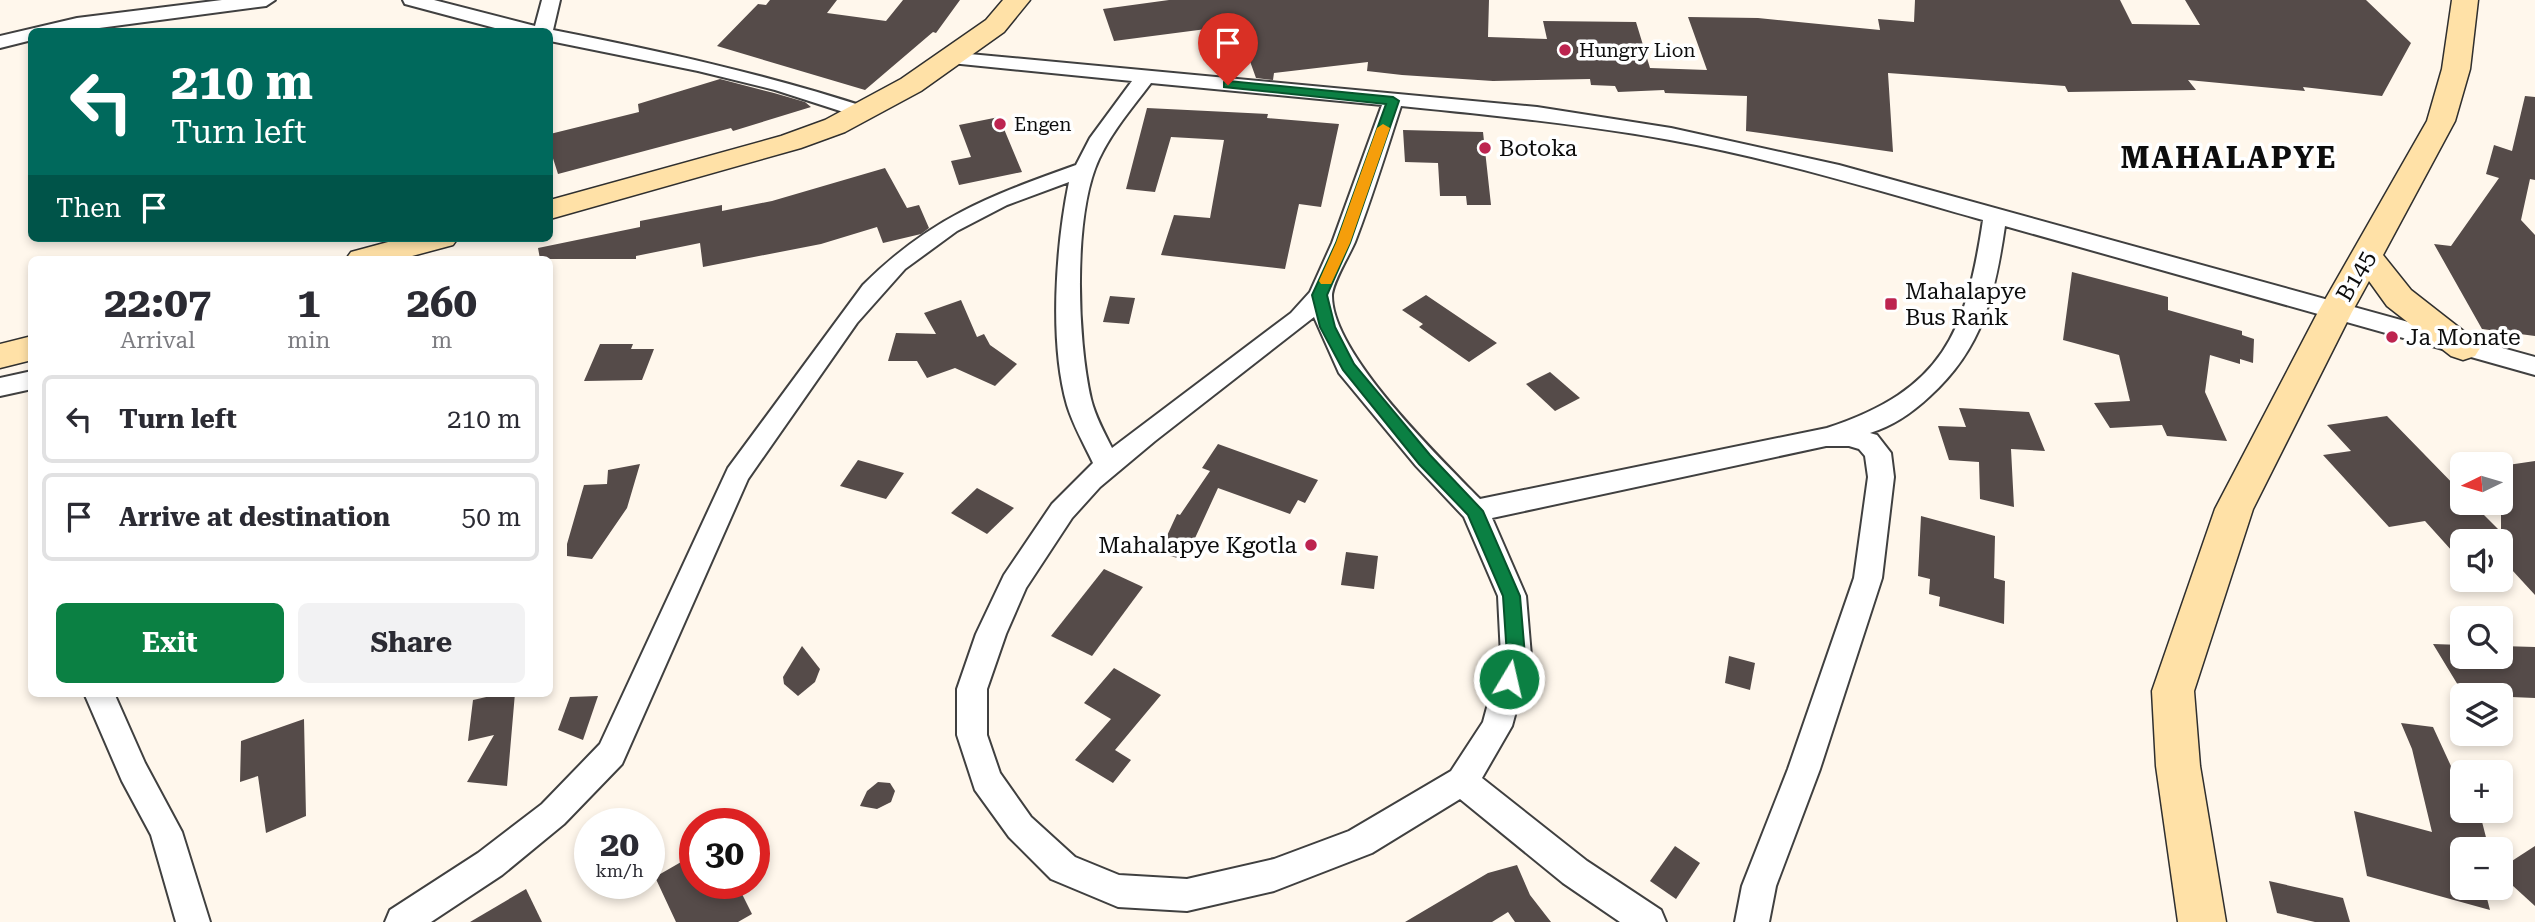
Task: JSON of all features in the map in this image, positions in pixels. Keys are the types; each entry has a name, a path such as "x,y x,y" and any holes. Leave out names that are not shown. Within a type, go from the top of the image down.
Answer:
{"main road":[{"path":"955,53 972,23 990,0"},
{"path":"553,209 791,142 862,112 911,85 995,26 1017,0"},
{"name":"B145","path":"2202,922 2179,766 2173,691 2234,509 2335,313 2441,121 2456,69 2465,0"},
{"path":"373,256 427,242"},
{"path":"2367,257 2399,298 2463,348"}],"street":[{"path":"60,28 266,0"},
{"path":"412,0 519,28"},
{"path":"544,28 551,0"},
{"path":"0,42 28,35"},
{"path":"553,36 698,65 782,86 862,112"},
{"path":"955,53 1146,76 1537,113 1671,134 1831,170 2335,313 2535,366"},
{"path":"1108,467 1078,400 1070,312 1073,207 1088,159 1146,76"},
{"path":"1320,295 1328,327 1348,366 1425,459 1475,511 1512,596 1516,656 1497,726 1461,781 1360,842 1274,875 1187,895 1118,891 1063,868 1020,827 986,779 972,735 972,689 990,635 1014,583 1062,511 1108,467 1299,318 1320,295 1343,243 1393,101"},
{"path":"402,922 490,864 553,814 611,754 737,475 871,290 897,264 949,226 999,200 1084,169"},
{"path":"1475,511 1826,437 1874,421 1898,409 1923,391 1959,350 1970,328 1980,291 1995,216"},
{"path":"0,387 16,361"},
{"path":"1752,922 1759,887 1804,769 1868,578 1881,477 1878,453 1868,442 1849,437 1826,437"},
{"path":"101,697 133,771 166,832 193,922"},
{"path":"1461,781 1575,872 1649,922"}],"building":[{"path":"770,0 837,0 827,13 886,21 903,0 960,0 936,33 933,32 865,90 717,46 758,4 766,5"},
{"path":"1169,0 1489,0 1488,37 1547,39 1543,21 1636,22 1650,68 1707,70 1688,17 1758,18 1880,30 1878,19 1914,22 1915,0 2120,0 2132,24 2200,25 2185,0 2366,0 2411,43 2382,96 2303,87 2305,91 2188,80 2196,90 2068,92 2065,86 1888,73 1893,152 1746,131 1747,96 1665,93 1664,90 1618,92 1615,86 1591,85 1590,79 1493,81 1402,75 1367,71 1368,62 1274,73 1273,80 1256,78 1237,25 1114,41 1103,9"},
{"path":"720,79 805,102 811,107 733,131 731,128 558,174 553,158 553,133 639,112 638,104"},
{"path":"2525,96 2535,97 2535,180 2530,179 2521,220 2535,235 2535,336 2482,329 2434,244 2451,246 2499,178 2486,174 2494,145 2512,151"},
{"path":"1147,108 1268,114 1267,118 1339,124 1321,207 1299,204 1285,269 1161,255 1174,215 1210,218 1224,140 1171,137 1155,192 1126,189"},
{"path":"999,117 1022,172 959,185 951,161 971,157 959,125"},
{"path":"1403,130 1483,132 1491,205 1467,205 1466,196 1440,196 1438,163 1405,162"},
{"path":"885,168 907,208 919,205 929,228 921,234 883,243 877,227 821,244 703,267 700,243 636,256 636,259 553,259 553,256 539,256 538,248 640,227 640,221 722,205 722,211 772,201"},
{"path":"2072,272 2168,297 2168,310 2242,331 2242,335 2254,339 2253,363 2240,359 2240,364 2210,355 2205,392 2227,441 2167,436 2162,425 2110,428 2094,403 2130,401 2119,355 2063,340"},
{"path":"1426,295 1497,343 1469,362 1419,327 1423,324 1402,310"},
{"path":"1110,296 1135,298 1129,324 1103,322"},
{"path":"961,300 977,337 984,334 990,345 1017,364 995,386 955,368 927,378 917,361 888,361 896,333 936,334 924,313"},
{"path":"600,344 633,344 631,349 654,349 642,380 584,381"},
{"path":"1550,372 1580,398 1555,411 1526,384"},
{"path":"1959,408 2029,412 2045,451 2011,449 2014,507 1980,499 1979,462 1949,460 1938,426 1966,427"},
{"path":"2387,416 2450,481 2450,515 2484,515 2498,529 2450,529 2450,549 2425,521 2389,527 2323,455 2351,451 2327,425"},
{"path":"1218,444 1318,480 1305,503 1298,500 1290,514 1218,488 1185,560 1159,553 1177,514 1180,515 1210,471 1202,468"},
{"path":"858,460 904,473 886,499 840,486"},
{"path":"2535,461 2535,595 2513,571 2513,529 2501,529 2501,515 2513,515 2513,464"},
{"path":"640,464 627,508 592,559 567,556 567,544 584,485 607,484 608,470"},
{"path":"977,488 1014,508 987,534 951,513"},
{"path":"1921,516 1995,536 1994,578 2005,581 2004,624 1939,606 1940,597 1929,594 1930,579 1918,576"},
{"path":"1346,552 1378,556 1374,589 1341,585"},
{"path":"1104,569 1143,587 1092,656 1051,636"},
{"path":"2433,644 2450,645 2450,669 2513,669 2513,646 2535,647 2535,698 2513,697 2513,683 2457,683"},
{"path":"802,646 820,669 815,682 798,696 784,684 783,677"},
{"path":"1729,656 1755,663 1750,690 1725,683"},
{"path":"1114,668 1161,695 1115,750 1131,760 1113,783 1075,760 1111,719 1084,703"},
{"path":"598,696 583,740 558,730 570,697"},
{"path":"515,697 507,786 467,782 494,735 468,741 473,700"},
{"path":"304,719 306,816 266,833 258,776 240,782 241,741"},
{"path":"2401,723 2433,727 2450,764 2450,823 2482,823 2486,837 2450,837 2450,899 2367,876 2354,811 2432,832 2412,749"},
{"path":"878,782 890,783 895,791 891,802 877,809 860,806 867,791"},
{"path":"1675,846 1700,863 1676,899 1650,881"},
{"path":"2535,846 2535,906 2513,886 2513,860"},
{"path":"679,863 679,899 744,899 752,914 738,922 676,922 665,898 665,871"},
{"path":"1517,865 1530,895 1551,922 1515,922 1508,912 1492,922 1405,922 1488,873"},
{"path":"2269,881 2343,898 2350,922 2315,922 2277,913"},
{"path":"526,889 542,922 470,922"},
{"path":"2454,900 2487,900 2490,910"}],"slow traffic":[{"path":"1326,281 1343,243 1383,128"}],"place":[{"name":"Hungry Lion","path":"1565,50"},
{"name":"Engen","path":"1000,124"},
{"name":"Botoka","path":"1485,148"},
{"name":"Mahalapye Bus Rank","path":"1891,304"},
{"name":"Ja Monate","path":"2392,337"},
{"name":"Mahalapye Kgotla","path":"1311,545"}],"district":[{"name":"MAHALAPYE","path":"2229,157"}],"route":[{"path":"1228,85 1393,101 1343,243 1320,295 1328,327 1348,366 1425,459 1475,511 1512,596 1516,656 1509,679"}]}
